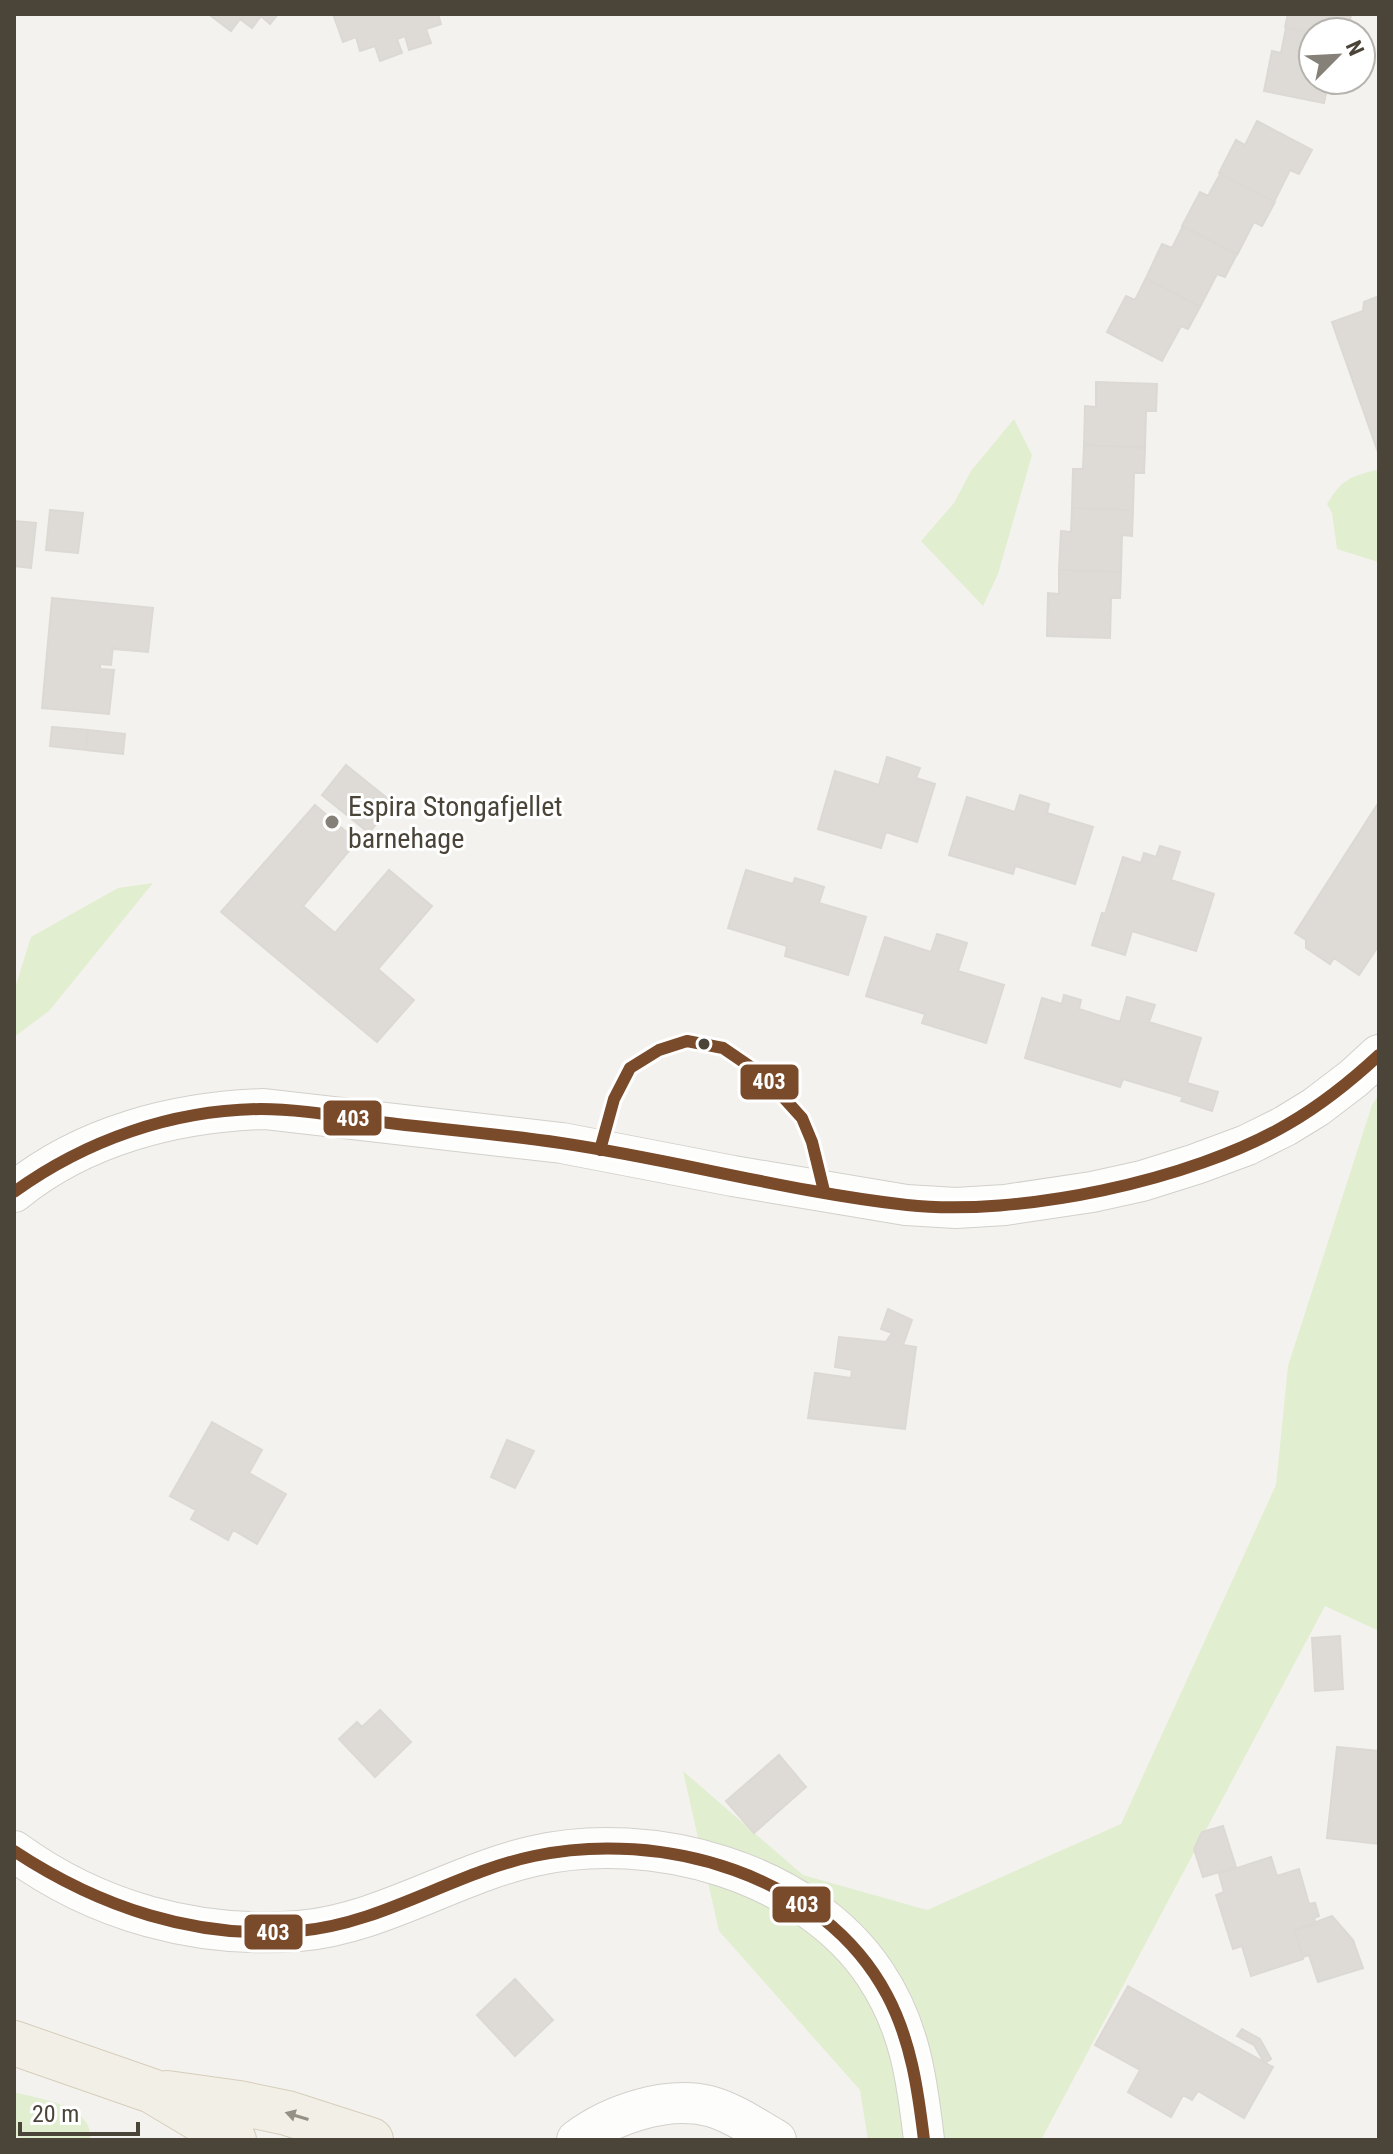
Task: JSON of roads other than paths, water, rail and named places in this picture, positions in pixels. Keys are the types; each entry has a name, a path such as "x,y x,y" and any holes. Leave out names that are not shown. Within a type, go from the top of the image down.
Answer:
{"main road":[{"path":"14,2043 152,2091 287,2113 371,2140"},
{"path":"152,2091 234,2140"}],"street":[{"path":"14,1192 58,1162 135,1129 215,1111 264,1109 562,1143 906,1205 956,1208 1005,1205 1142,1181 1247,1145 1316,1107 1379,1055"},
{"path":"14,1851 78,1890 126,1911 220,1931 265,1933 338,1925 484,1871 547,1853 616,1848 662,1850 702,1859 772,1886 852,1943 876,1976 906,2037 917,2075 921,2133"},
{"path":"577,2140 621,2116 648,2108 681,2104 710,2106 750,2130 776,2140"}],"place":[{"name":"Espira Stongafjellet barnehage","path":"332,822"}]}
